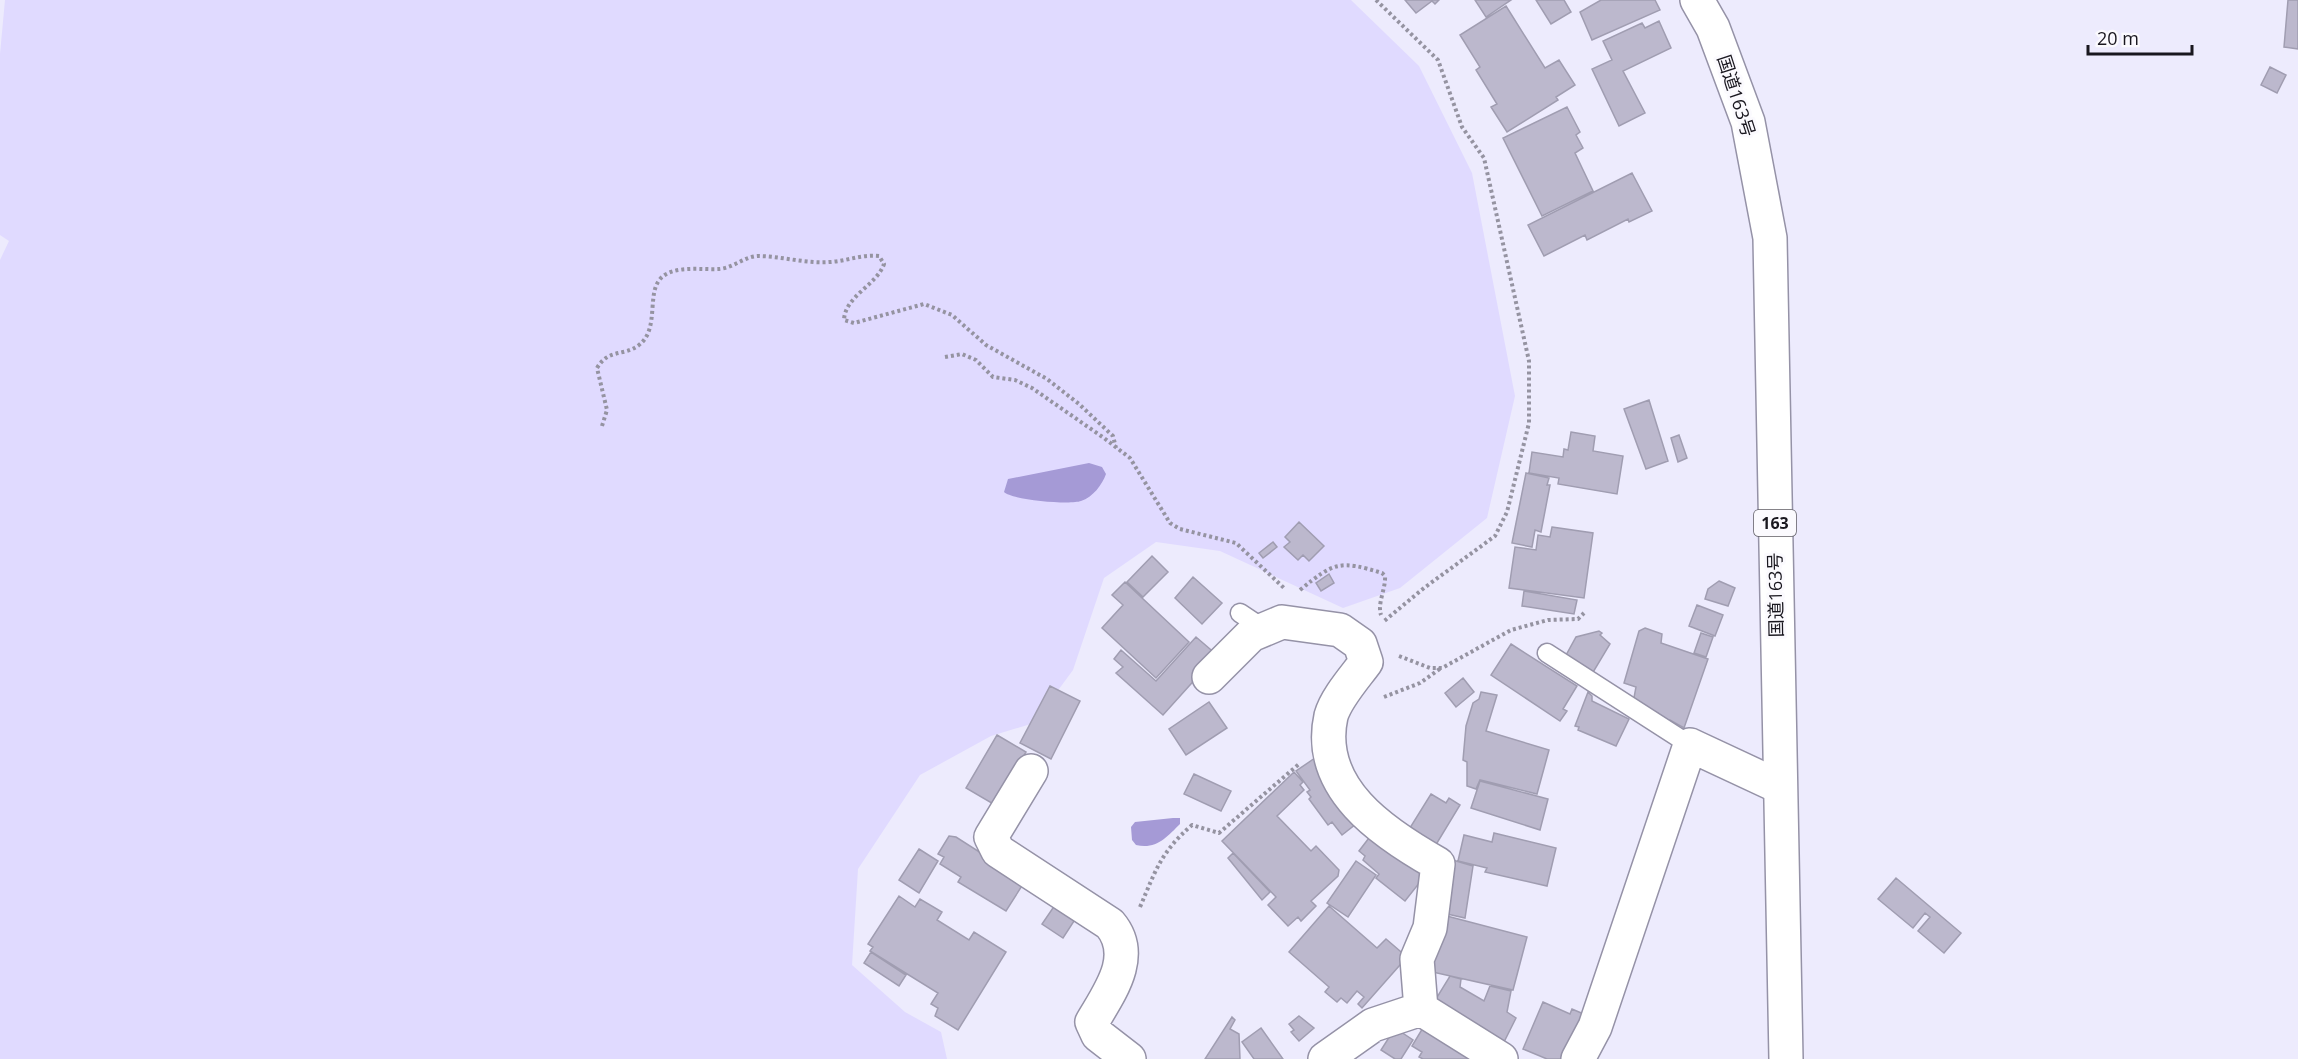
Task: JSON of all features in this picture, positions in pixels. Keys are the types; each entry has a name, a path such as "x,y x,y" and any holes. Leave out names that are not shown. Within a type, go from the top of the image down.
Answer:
{"main road":[{"name":"国道163号","path":"1697,0 1713,28 1748,122 1770,238 1786,1059"},
{"path":"1209,676 1251,635 1252,621 1282,622 1340,630 1360,644 1366,662 1332,714 1329,744 1334,774 1364,812 1395,840 1437,864 1430,928 1417,959 1421,1010"},
{"path":"1578,1059 1595,1027 1690,745 1780,787"},
{"path":"1031,771 991,837 998,851 1110,924 1118,933 1122,953 1116,980 1092,1022 1098,1035 1129,1059"},
{"path":"1325,1059 1373,1025 1421,1010 1501,1059"}],"lane":[{"path":"1547,653 1690,745"}],"path":[{"path":"1360,644 1385,620 1495,536 1507,512 1529,423 1529,361 1484,158 1462,127 1438,60 1376,0"},
{"path":"602,426 607,410 597,368 604,357 640,345 647,333 654,308 655,287 663,276 676,271 734,267 755,256 831,262 866,254 879,256 884,264 880,273 844,312 844,320 854,323 924,304 952,315 986,345 1047,379 1113,436 1116,448"},
{"path":"945,357 962,354 976,360 993,377 1015,380 1032,388 1130,458 1170,523 1180,529 1236,543 1281,587 1289,589"},
{"path":"1293,593 1328,568 1354,564 1385,576 1384,594 1379,608 1385,620"},
{"path":"1376,700 1420,683 1442,668 1511,630 1548,620 1578,619 1584,613"},
{"path":"1360,644 1379,645 1408,662 1430,669 1442,668"},
{"path":"1118,933 1137,915 1163,854 1191,825 1219,833 1302,760 1329,744"}],"shaded area":[{"path":"5,0 1351,0 1419,66 1472,173 1515,396 1487,518 1400,588 1343,608 1220,551 1156,542 1104,578 1073,670 1034,723 991,736 920,775 858,869 852,965 905,1012 941,1032 947,1059 0,1059 0,260 9,241 0,235 0,54"},
{"path":"1089,463 1102,467 1106,474 1097,490 1081,501 1041,501 1004,492 1008,479"},
{"path":"1180,818 1180,824 1161,841 1143,846 1136,845 1132,840 1131,827 1135,822"}],"building":[{"path":"1405,0 1439,0 1435,4 1432,1 1416,13"},
{"path":"1475,0 1511,0 1486,17"},
{"path":"1536,0 1564,0 1571,12 1551,24"},
{"path":"1601,0 1655,0 1660,10 1592,40 1580,12"},
{"path":"2288,0 2298,0 2298,49 2284,47"},
{"path":"1506,6 1545,68 1559,60 1575,85 1556,97 1558,100 1507,132 1491,107 1497,104 1476,70 1480,67 1460,35"},
{"path":"1659,21 1671,48 1623,71 1645,113 1619,126 1592,69 1612,60 1603,41 1642,23 1645,28"},
{"path":"2270,67 2286,75 2277,93 2261,85"},
{"path":"1567,107 1580,132 1576,135 1583,148 1575,153 1593,191 1542,216 1503,138"},
{"path":"1632,173 1652,211 1629,222 1628,219 1587,240 1585,235 1544,256 1528,225"},
{"path":"1649,400 1668,461 1646,469 1624,409"},
{"path":"1571,432 1595,436 1593,451 1623,456 1617,494 1558,484 1559,478 1529,473 1532,452 1563,457 1564,449 1568,450"},
{"path":"1679,435 1687,458 1678,462 1671,438"},
{"path":"1526,473 1549,478 1547,485 1550,485 1541,532 1535,530 1532,547 1512,543"},
{"path":"1299,522 1324,546 1309,561 1303,555 1298,560 1284,547 1290,542 1285,537"},
{"path":"1552,527 1593,533 1584,598 1509,588 1515,547 1536,550 1538,535 1550,537"},
{"path":"1273,542 1277,547 1263,558 1259,553"},
{"path":"1152,556 1168,572 1143,597 1127,582"},
{"path":"1329,574 1334,583 1321,591 1316,583"},
{"path":"1193,577 1222,603 1202,624 1175,598"},
{"path":"1719,581 1735,588 1728,606 1705,599 1708,589"},
{"path":"1125,582 1189,642 1156,678 1102,628 1123,605 1112,595"},
{"path":"1524,591 1577,600 1574,614 1522,606"},
{"path":"1697,605 1723,615 1715,636 1689,626"},
{"path":"1645,628 1662,634 1661,643 1708,659 1684,728 1670,720 1668,723 1657,719 1658,713 1633,703 1636,687 1624,683 1639,631"},
{"path":"1599,631 1602,633 1600,635 1610,644 1592,674 1565,657 1576,637"},
{"path":"1701,633 1713,637 1706,657 1694,653"},
{"path":"1196,637 1217,655 1163,715 1116,673 1123,667 1114,659 1121,650 1156,681"},
{"path":"1511,644 1577,686 1563,709 1567,711 1560,721 1491,675"},
{"path":"1463,678 1474,692 1456,707 1445,693"},
{"path":"1050,686 1080,701 1051,759 1020,743"},
{"path":"1481,692 1497,695 1486,731 1549,750 1537,794 1480,780 1476,789 1467,786 1467,762 1463,760 1466,726 1473,703 1479,699"},
{"path":"1588,692 1592,696 1592,701 1629,719 1616,746 1578,730 1579,727 1575,726"},
{"path":"1209,702 1227,728 1186,755 1169,729"},
{"path":"997,735 1026,752 995,805 966,788"},
{"path":"1315,758 1361,820 1342,835 1332,822 1328,825 1309,799 1311,797 1307,792 1310,790 1296,771"},
{"path":"1294,772 1303,782 1300,785 1304,790 1277,816 1311,851 1316,846 1339,870 1338,876 1311,901 1316,906 1301,921 1298,917 1288,926 1268,905 1276,897 1222,841"},
{"path":"1194,774 1231,791 1221,811 1184,794"},
{"path":"1480,781 1548,799 1540,830 1471,808"},
{"path":"1431,794 1446,803 1449,798 1460,805 1434,848 1408,831"},
{"path":"1494,833 1556,848 1547,886 1485,872 1487,868 1458,861 1464,835 1492,842"},
{"path":"1372,834 1428,872 1405,901 1376,878 1379,874 1363,860 1365,856 1359,851"},
{"path":"949,836 956,837 1025,881 1006,911 958,882 961,877 940,864 944,857 938,854"},
{"path":"919,849 938,861 919,893 899,880"},
{"path":"1233,853 1270,892 1262,900 1228,858"},
{"path":"1446,858 1473,866 1465,918 1438,912"},
{"path":"1356,861 1376,875 1348,917 1327,903"},
{"path":"1896,878 1961,933 1944,953 1918,931 1930,917 1925,913 1913,928 1878,899"},
{"path":"899,896 915,907 920,899 942,912 937,920 969,940 974,932 1006,952 958,1030 935,1016 938,1008 931,1004 938,993 870,951 873,947 868,944"},
{"path":"1055,905 1076,918 1063,938 1042,924"},
{"path":"1329,906 1377,948 1386,939 1407,957 1362,1008 1358,1004 1364,997 1357,991 1347,1003 1341,998 1337,1002 1325,992 1329,987 1289,952"},
{"path":"1443,915 1527,937 1513,990 1428,971"},
{"path":"871,952 906,975 899,986 864,963"},
{"path":"1450,976 1461,979 1460,987 1484,1001 1490,986 1511,991 1507,1012 1516,1018 1501,1048 1431,1007"},
{"path":"1543,1002 1570,1014 1572,1009 1586,1015 1568,1059 1547,1059 1523,1049"},
{"path":"1299,1016 1314,1028 1299,1041 1291,1032 1294,1030 1289,1024"},
{"path":"1232,1017 1235,1020 1230,1029 1239,1034 1240,1059 1205,1059"},
{"path":"1424,1026 1476,1059 1423,1059 1419,1057 1422,1052 1412,1046"},
{"path":"1261,1028 1283,1059 1254,1059 1242,1042"},
{"path":"1395,1028 1413,1040 1401,1059 1395,1059 1381,1050"}]}
